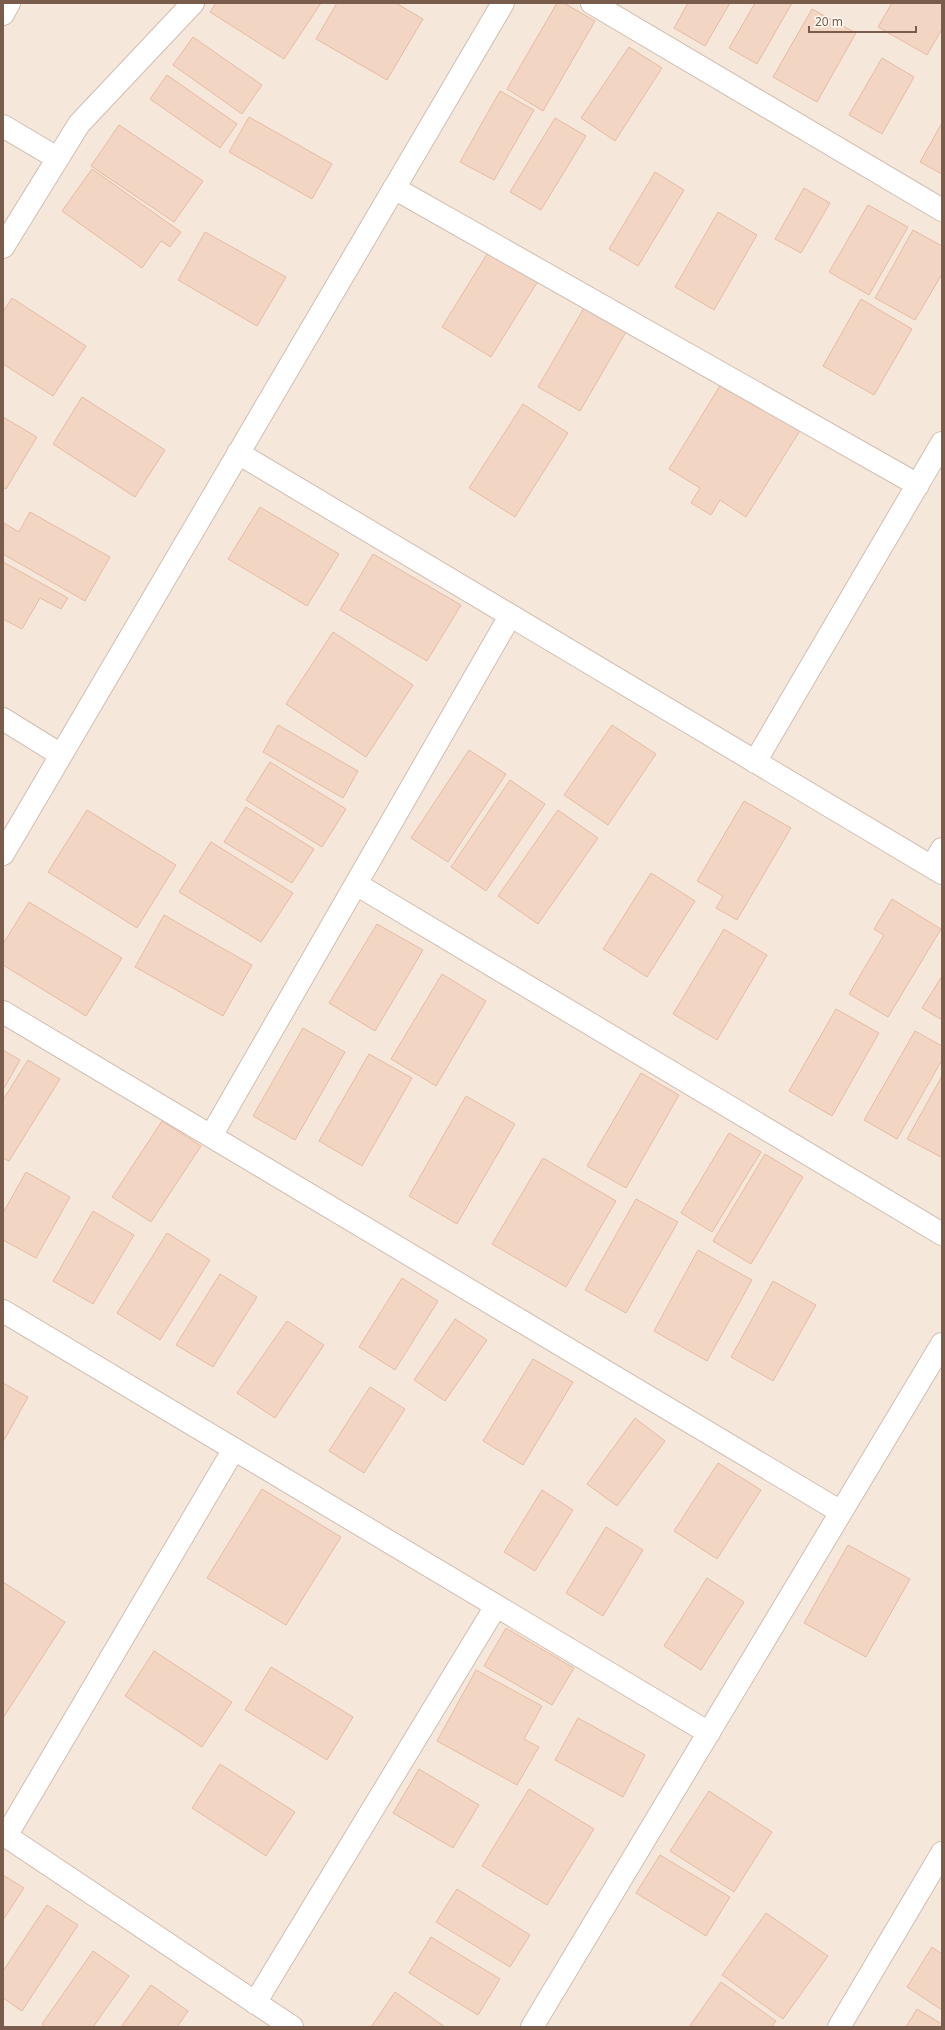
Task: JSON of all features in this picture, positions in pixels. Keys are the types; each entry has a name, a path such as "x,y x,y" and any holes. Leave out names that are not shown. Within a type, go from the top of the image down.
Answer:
{"street":[{"path":"3,14 9,3"},
{"path":"3,247 79,124 193,3"},
{"path":"3,854 503,3"},
{"path":"592,3 942,210"},
{"path":"3,126 57,158"},
{"path":"394,188 918,484"},
{"path":"755,762 942,443"},
{"path":"238,453 755,762 939,863"},
{"path":"211,1136 510,616"},
{"path":"3,719 61,754"},
{"path":"356,884 942,1234"},
{"path":"3,1012 841,1512"},
{"path":"3,1311 709,1733"},
{"path":"532,2027 942,1344"},
{"path":"234,1449 5,1835 292,2027"},
{"path":"255,2003 496,1606"},
{"path":"839,2027 941,1857"}],"shaded area":[{"path":"3,3 942,3 942,2027 3,2027"}],"building":[{"path":"216,3 321,3 284,59 210,12"},
{"path":"337,3 396,3 423,19 387,80 316,39"},
{"path":"557,3 564,3 595,21 543,111 507,89"},
{"path":"688,3 730,3 705,46 674,28"},
{"path":"755,3 792,3 757,64 729,48"},
{"path":"892,3 942,3 942,29 927,55 878,27"},
{"path":"812,9 856,33 817,102 773,77"},
{"path":"193,37 262,85 242,114 173,65"},
{"path":"629,47 662,68 615,141 581,118"},
{"path":"882,58 914,77 882,134 849,115"},
{"path":"167,75 237,124 220,148 150,99"},
{"path":"500,91 534,110 494,180 460,162"},
{"path":"249,117 332,164 312,199 229,152"},
{"path":"555,118 586,136 541,210 510,192"},
{"path":"942,123 942,174 920,162"},
{"path":"119,125 203,181 174,222 91,166"},
{"path":"92,169 181,232 170,247 161,241 142,268 62,211"},
{"path":"655,172 684,190 638,266 609,249"},
{"path":"804,188 830,203 801,253 775,239"},
{"path":"868,205 908,227 869,295 829,272"},
{"path":"718,212 757,235 714,310 675,287"},
{"path":"913,230 942,246 942,274 915,320 875,298"},
{"path":"205,232 286,277 257,326 178,280"},
{"path":"489,251 538,281 491,357 442,327"},
{"path":"12,298 86,346 53,396 3,364 3,312"},
{"path":"861,299 912,329 874,395 823,366"},
{"path":"588,301 630,325 580,411 538,387"},
{"path":"723,381 801,429 746,517 720,500 711,515 691,503 700,488 669,469"},
{"path":"82,397 165,450 135,497 53,444"},
{"path":"523,404 568,433 515,517 469,488"},
{"path":"3,417 37,437 6,489 3,487"},
{"path":"260,507 339,554 307,606 228,559"},
{"path":"30,512 110,557 85,601 3,554 4,523 19,532"},
{"path":"373,554 461,605 427,661 340,610"},
{"path":"3,562 68,598 61,609 40,598 22,629 3,619"},
{"path":"333,632 413,685 366,757 286,704"},
{"path":"278,725 358,771 343,798 263,752"},
{"path":"612,725 656,754 608,825 564,795"},
{"path":"469,750 506,774 448,862 411,838"},
{"path":"270,762 346,809 322,847 246,800"},
{"path":"510,780 545,804 486,891 451,867"},
{"path":"744,801 791,828 737,920 716,908 723,896 697,881"},
{"path":"246,807 314,849 292,883 224,842"},
{"path":"87,810 176,865 137,928 48,872"},
{"path":"558,810 598,838 538,924 498,896"},
{"path":"211,842 293,893 261,942 179,892"},
{"path":"651,873 695,901 647,977 603,949"},
{"path":"892,899 941,929 888,1017 849,994 884,935 874,929"},
{"path":"29,902 122,958 86,1016 3,965 3,944"},
{"path":"164,915 252,965 223,1016 135,967"},
{"path":"377,924 423,950 375,1031 329,1003"},
{"path":"724,929 767,955 717,1040 673,1014"},
{"path":"442,974 486,1001 436,1086 391,1059"},
{"path":"942,976 942,1020 922,1008"},
{"path":"836,1009 879,1033 832,1116 789,1091"},
{"path":"303,1028 345,1052 295,1140 253,1116"},
{"path":"915,1031 942,1046 942,1060 897,1139 864,1120"},
{"path":"3,1050 20,1060 3,1090"},
{"path":"369,1054 412,1078 362,1166 319,1141"},
{"path":"28,1060 60,1079 9,1161 3,1158 3,1100"},
{"path":"641,1073 679,1095 626,1188 587,1166"},
{"path":"942,1076 942,1156 941,1157 907,1139"},
{"path":"466,1096 515,1124 457,1224 409,1196"},
{"path":"162,1121 201,1146 151,1222 112,1197"},
{"path":"729,1133 761,1152 712,1232 681,1213"},
{"path":"765,1154 803,1177 751,1264 713,1241"},
{"path":"543,1158 616,1201 566,1287 492,1244"},
{"path":"26,1172 70,1197 36,1258 3,1240 3,1213"},
{"path":"636,1199 678,1222 626,1313 585,1290"},
{"path":"93,1211 134,1235 93,1304 53,1281"},
{"path":"167,1233 210,1260 160,1340 117,1313"},
{"path":"698,1250 752,1280 707,1361 654,1331"},
{"path":"220,1274 257,1297 213,1367 176,1345"},
{"path":"402,1278 438,1301 395,1370 359,1347"},
{"path":"773,1281 816,1305 773,1381 731,1357"},
{"path":"455,1319 487,1340 445,1401 414,1380"},
{"path":"287,1321 324,1345 275,1418 237,1393"},
{"path":"533,1359 573,1382 523,1465 483,1441"},
{"path":"3,1383 28,1397 3,1442"},
{"path":"370,1387 405,1409 364,1473 329,1451"},
{"path":"635,1418 665,1441 617,1506 587,1484"},
{"path":"718,1463 761,1490 717,1559 674,1531"},
{"path":"262,1489 341,1537 286,1625 207,1578"},
{"path":"542,1490 573,1510 535,1571 504,1552"},
{"path":"606,1527 643,1550 603,1616 566,1593"},
{"path":"848,1545 910,1579 866,1657 804,1623"},
{"path":"707,1578 744,1602 701,1670 664,1646"},
{"path":"3,1582 65,1622 3,1718"},
{"path":"506,1628 574,1668 552,1705 484,1666"},
{"path":"154,1651 232,1702 202,1747 125,1696"},
{"path":"271,1667 353,1717 327,1760 245,1710"},
{"path":"476,1670 542,1706 524,1739 539,1747 517,1785 437,1741"},
{"path":"578,1718 645,1755 623,1797 555,1760"},
{"path":"220,1764 295,1812 266,1856 192,1808"},
{"path":"419,1769 479,1805 453,1848 393,1813"},
{"path":"529,1789 594,1829 547,1905 482,1866"},
{"path":"709,1791 772,1832 734,1892 670,1851"},
{"path":"660,1855 730,1897 706,1936 636,1893"},
{"path":"3,1875 24,1888 3,1920"},
{"path":"457,1889 530,1935 510,1967 436,1922"},
{"path":"47,1905 78,1925 22,2011 3,1998 3,1971"},
{"path":"766,1913 828,1956 783,2019 722,1975"},
{"path":"431,1937 500,1979 478,2015 409,1973"},
{"path":"932,1947 942,1954 942,2010 907,1987"},
{"path":"93,1951 129,1976 93,2027 46,2027 42,2024"},
{"path":"721,1982 776,2021 771,2027 689,2027"},
{"path":"151,1985 188,2011 177,2027 121,2027"},
{"path":"395,1992 445,2027 371,2027"},
{"path":"917,2009 942,2024 942,2027 906,2027"}]}
